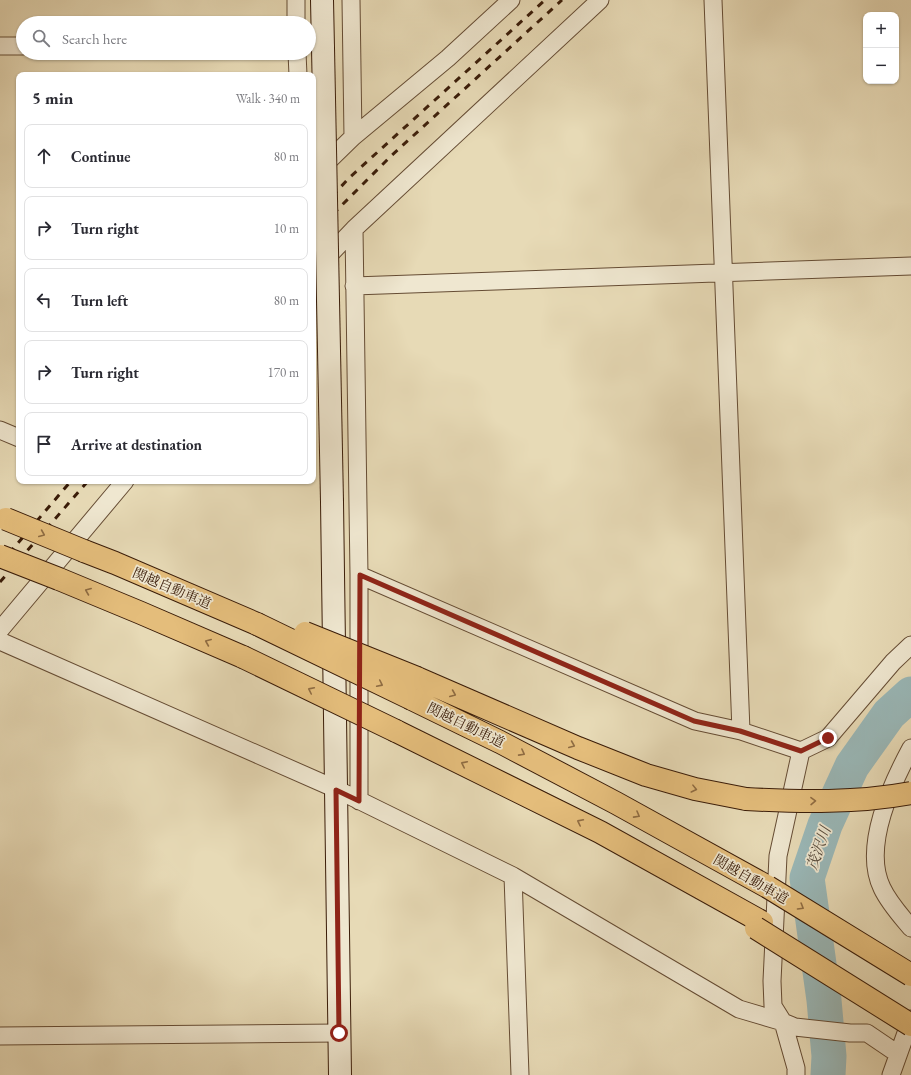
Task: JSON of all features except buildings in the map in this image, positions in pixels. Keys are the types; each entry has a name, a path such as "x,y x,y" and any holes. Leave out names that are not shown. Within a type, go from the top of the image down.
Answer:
{"highway":[{"name":"関越自動車道","path":"3,517 84,551 259,619 616,803 768,887 911,975"},
{"path":"0,556 59,579 244,657 600,832 911,1012"},
{"path":"259,619 417,678 578,748 646,775 695,790 746,799 787,801 870,798 911,793"},
{"path":"759,925 911,1025"}],"street":[{"path":"296,0 296,16"},
{"path":"322,0 332,502 340,1075"},
{"path":"350,0 353,136"},
{"path":"316,173 353,136 448,58 511,0"},
{"path":"316,269 354,229 600,0"},
{"path":"713,0 740,731"},
{"path":"0,46 16,46"},
{"path":"297,60 298,72"},
{"path":"354,229 360,575 359,801"},
{"path":"354,286 911,266"},
{"path":"0,430 16,437"},
{"path":"0,630 122,484"},
{"path":"360,575 694,721 740,731 801,751 828,738 894,662 911,645"},
{"path":"0,641 336,790 513,876 739,1009 789,1024 850,1033 867,1033 898,1054"},
{"path":"911,748 902,764 883,812 875,844 875,869 882,888 898,913 911,928"},
{"path":"796,1075 789,1024 773,1006 772,981 778,856 801,751"},
{"path":"513,876 520,1075"},
{"path":"891,1075 911,1019"},
{"path":"0,1036 339,1033"}],"waterway":[{"name":"茂沢川","path":"828,1075 829,1056 824,1000 807,878 825,825 852,766 889,714 911,694"}],"railway":[{"path":"316,214 349,178 545,0"},
{"path":"316,231 391,156 562,0"},
{"path":"0,564 68,484"},
{"path":"0,582 85,484"}],"route":[{"path":"339,1033 336,790 359,801 360,575 694,721 740,731 801,751 828,738"}]}
